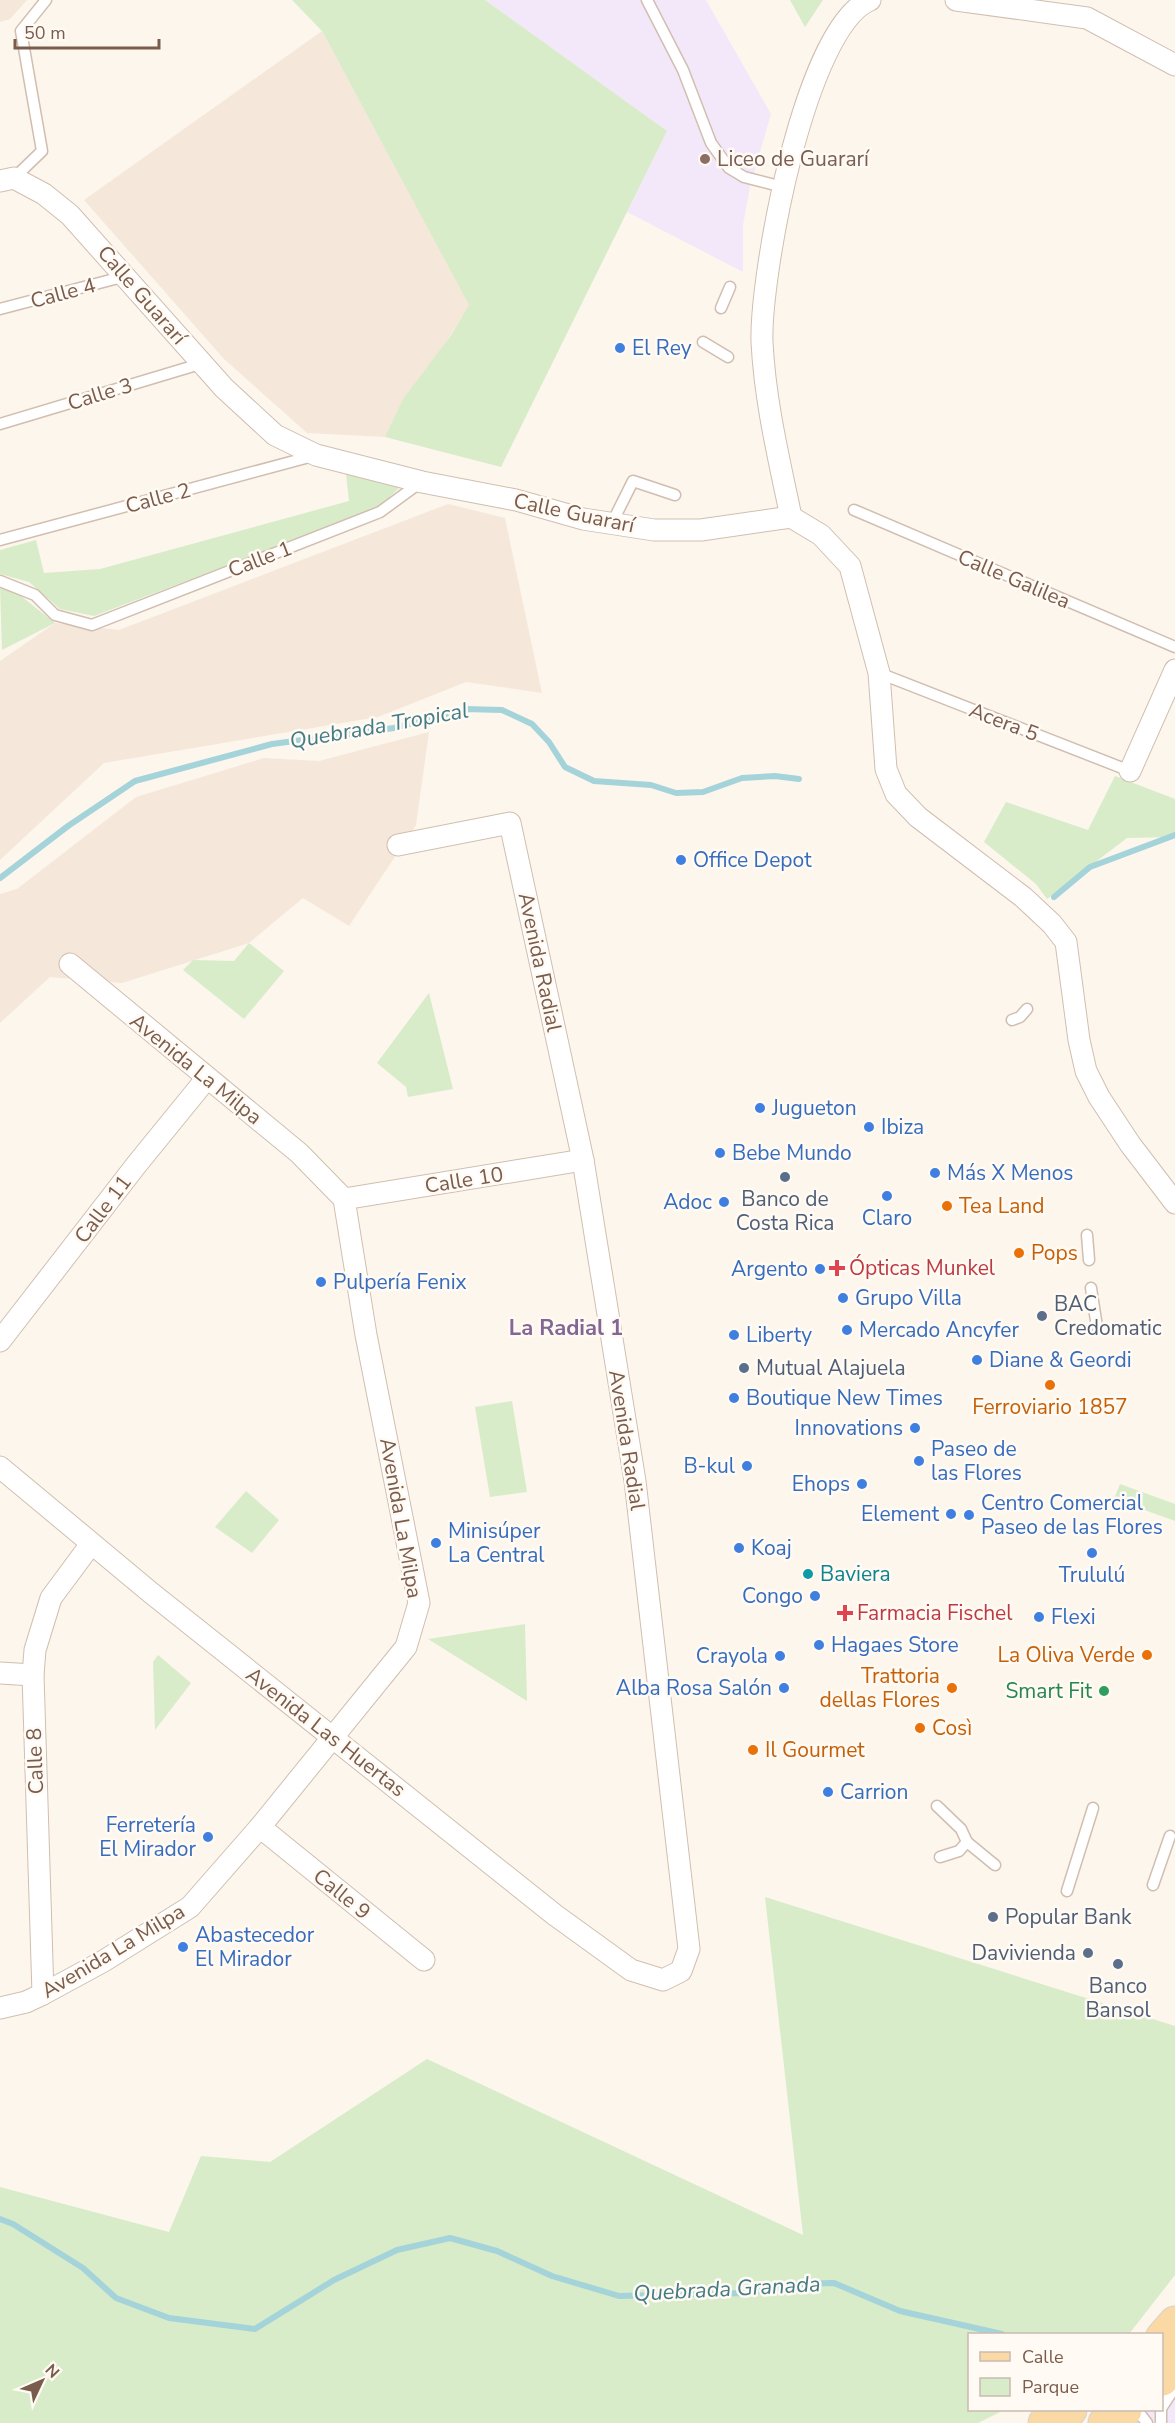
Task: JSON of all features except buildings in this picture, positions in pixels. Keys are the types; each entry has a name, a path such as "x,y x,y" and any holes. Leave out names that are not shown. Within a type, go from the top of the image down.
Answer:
{"main road":[{"path":"1163,2336 1175,2324"},
{"path":"1163,2377 1175,2363"},
{"path":"1045,2423 1066,2411"},
{"path":"1105,2423 1122,2411"}],"street":[{"path":"870,0 863,3 846,19 829,48 805,110 783,187 770,263 762,340 766,401 791,517 821,535 850,566 879,673 886,769 896,794 918,817 1023,897 1052,924 1066,942 1079,1040 1086,1071 1099,1097 1130,1144 1175,1203"},
{"path":"956,0 1086,9 1175,65"},
{"name":"Calle Guararí","path":"7,179 44,194 70,215 126,276 200,364 275,435 316,455 422,482 612,524 654,530 701,530 791,517"},
{"path":"1130,771 1169,700 1175,670"},
{"name":"Avenida Radial","path":"398,845 510,823 583,1160 635,1481 689,1949 681,1971 663,1980"},
{"name":"Avenida La Milpa","path":"0,2008 26,2002 43,1994 156,1930 190,1907 260,1827 406,1647 419,1603 366,1335 344,1199 298,1153 69,964"},
{"name":"Calle 11","path":"0,1341 137,1164 207,1078"},
{"name":"Calle 10","path":"344,1199 583,1160"},
{"name":"Avenida Las Huertas","path":"0,1467 238,1664 334,1737 555,1915 631,1970 663,1980"},
{"name":"Calle 8","path":"43,1994 33,1675 35,1650 51,1598 91,1544"},
{"path":"0,1673 33,1675"},
{"name":"Calle 9","path":"260,1827 424,1960"}],"lane":[{"path":"7,179 42,151 21,31 46,0"},
{"path":"647,0 683,70 711,143 729,168 744,177 783,187"},
{"name":"Calle 4","path":"0,309 126,276"},
{"path":"722,308 730,287"},
{"path":"703,342 728,357"},
{"name":"Calle 3","path":"0,424 200,364"},
{"name":"Calle 2","path":"0,540 316,455"},
{"path":"612,524 633,481 675,495"},
{"name":"Calle 1","path":"0,580 35,595 55,615 92,625 380,512 422,482"},
{"name":"Calle Galilea","path":"854,510 1175,647"},
{"name":"Acera 5","path":"879,673 1130,771"},
{"path":"1012,1020 1020,1017 1027,1010"},
{"path":"1087,1235 1089,1260"},
{"path":"1091,1288 1097,1327"},
{"path":"937,1806 962,1829 967,1842 995,1865"},
{"path":"1067,1891 1094,1808"},
{"path":"1153,1885 1170,1836"},
{"path":"940,1857 959,1851 967,1842"},
{"path":"1163,2405 1175,2386"},
{"path":"1139,2411 1148,2423"}],"shaded area":[{"path":"0,0 27,0 10,19 0,22"},
{"name":"Liceo de Guararí","path":"485,0 706,0 771,114 750,187 743,225 743,272 627,212 667,131"},
{"path":"322,31 470,305 385,437 307,433 224,359 84,200"},
{"path":"448,504 505,518 542,693 466,682 378,717 104,763 0,860 0,661 55,623 119,630"},
{"path":"429,732 416,825 349,926 303,898 249,943 122,983 50,977 0,1023 0,894 17,889 136,797 264,758 319,761"},
{"path":"1175,2381 1175,2423 1127,2423 1141,2411 1163,2411 1163,2392"}],"green space":[{"path":"292,0 485,0 667,131 501,467 385,437 403,399 452,334 469,305 322,31"},
{"path":"790,0 823,0 805,27"},
{"path":"346,474 402,485 378,508 94,616 60,609 29,582 0,574 0,550 36,540 44,573 100,569 349,501"},
{"path":"0,586 12,589 55,623 2,650"},
{"path":"1115,776 1175,799 1175,837 1127,838 1047,899 1036,884 984,842 1006,802 1088,830"},
{"path":"249,943 284,971 244,1019 183,970 193,960 234,961"},
{"path":"429,993 453,1089 408,1097 406,1087 377,1063"},
{"path":"512,1401 527,1492 490,1497 475,1407"},
{"path":"1120,1484 1175,1504 1175,1521 1114,1499"},
{"path":"246,1491 279,1520 252,1553 215,1527"},
{"path":"525,1624 527,1701 428,1639"},
{"path":"158,1655 191,1683 155,1730 153,1662"},
{"path":"765,1897 1175,2026 1175,2275 1130,2333 968,2333 968,2411 1002,2411 978,2423 0,2423 0,2187 169,2232 201,2156 270,2162 427,2059 803,2235"}],"waterway":[{"name":"Quebrada Tropical","path":"0,878 68,826 135,781 272,744 394,728 465,709 502,710 532,724 549,742 565,767 594,781 651,785 676,793 703,792 742,778 775,776 799,779"},
{"name":"Quebrada Tropical","path":"1054,897 1090,867 1175,835"},
{"name":"Quebrada Granada","path":"0,2219 13,2224 83,2268 116,2298 169,2318 255,2329 334,2280 397,2250 450,2238 497,2251 552,2276 619,2296 749,2293 795,2284 834,2283 900,2311 998,2333"}],"place":[{"name":"Liceo de Guararí","path":"705,159"},
{"name":"El Rey","path":"620,348"},
{"name":"Office Depot","path":"681,860"},
{"name":"Jugueton","path":"760,1108"},
{"name":"Ibiza","path":"869,1127"},
{"name":"Bebe Mundo","path":"720,1153"},
{"name":"Más X Menos","path":"935,1173"},
{"name":"Banco de Costa Rica","path":"785,1177"},
{"name":"Claro","path":"887,1196"},
{"name":"Adoc","path":"724,1202"},
{"name":"Tea Land","path":"947,1206"},
{"name":"Pops","path":"1019,1253"},
{"name":"Ópticas Munkel","path":"837,1268"},
{"name":"Argento","path":"820,1269"},
{"name":"Pulpería Fenix","path":"321,1282"},
{"name":"Grupo Villa","path":"843,1298"},
{"name":"BAC Credomatic","path":"1042,1316"},
{"name":"Mercado Ancyfer","path":"847,1330"},
{"name":"Liberty","path":"734,1335"},
{"name":"Diane & Geordi","path":"977,1360"},
{"name":"Mutual Alajuela","path":"744,1368"},
{"name":"Ferroviario 1857","path":"1050,1385"},
{"name":"Boutique New Times","path":"734,1398"},
{"name":"Innovations","path":"915,1428"},
{"name":"Paseo de las Flores","path":"919,1461"},
{"name":"B-kul","path":"747,1466"},
{"name":"Ehops","path":"862,1484"},
{"name":"Element","path":"951,1514"},
{"name":"Centro Comercial Paseo de las Flores","path":"969,1515"},
{"name":"Minisúper La Central","path":"436,1543"},
{"name":"Koaj","path":"739,1548"},
{"name":"Trululú","path":"1092,1553"},
{"name":"Baviera","path":"808,1574"},
{"name":"Congo","path":"815,1596"},
{"name":"Farmacia Fischel","path":"845,1613"},
{"name":"Flexi","path":"1039,1617"},
{"name":"Hagaes Store","path":"819,1645"},
{"name":"La Oliva Verde","path":"1147,1655"},
{"name":"Crayola","path":"780,1656"},
{"name":"Alba Rosa Salón","path":"784,1688"},
{"name":"Trattoria dellas Flores","path":"952,1688"},
{"name":"Smart Fit","path":"1104,1691"},
{"name":"Così","path":"920,1728"},
{"name":"Il Gourmet","path":"753,1750"},
{"name":"Carrion","path":"828,1792"},
{"name":"Ferretería El Mirador","path":"208,1837"},
{"name":"Popular Bank","path":"993,1917"},
{"name":"Abastecedor El Mirador","path":"183,1947"},
{"name":"Davivienda","path":"1088,1953"},
{"name":"Banco Bansol","path":"1118,1964"}],"district":[{"name":"La Radial 1","path":"566,1328"}]}
